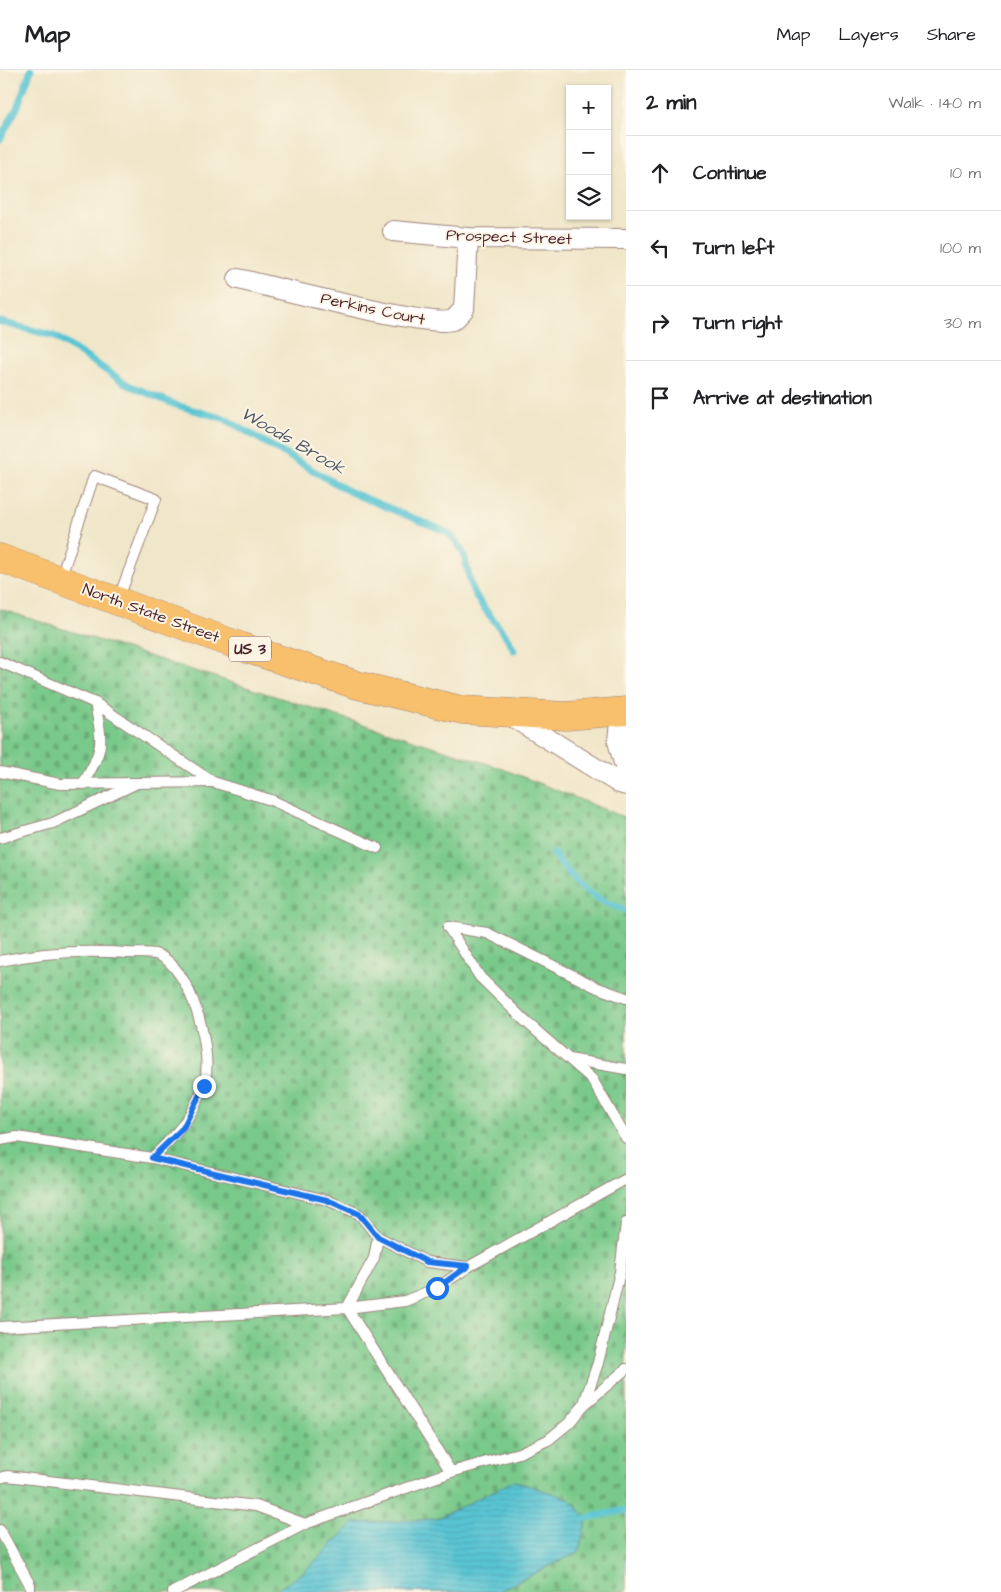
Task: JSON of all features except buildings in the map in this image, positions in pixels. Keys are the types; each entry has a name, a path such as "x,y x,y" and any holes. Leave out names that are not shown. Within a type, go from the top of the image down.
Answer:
{"main road":[{"name":"North State Street","path":"0,558 242,647 357,686 462,710 566,716 623,711"}],"street":[{"name":"Prospect Street","path":"393,231 468,238 626,239"},
{"name":"Perkins Court","path":"238,279 404,317 437,322 453,320 464,309 468,238"},
{"path":"623,711 618,741 626,770"},
{"path":"506,713 619,783 626,785"}],"lane":[{"path":"60,580 94,476 156,500 117,601"},
{"path":"0,662 95,703 214,782 271,800 377,848"},
{"path":"83,784 98,758 102,739 95,703"},
{"path":"0,772 60,784 214,782"},
{"path":"0,838 53,823 139,783"},
{"path":"626,998 598,988 487,934 448,927 480,977 592,1079 626,1138"},
{"path":"0,961 36,953 108,951 157,954 179,972 198,1011 206,1052 204,1086 183,1128 152,1158"},
{"path":"568,1059 626,1069"},
{"path":"0,1140 17,1137 152,1158 327,1200 359,1214 378,1237 427,1262 468,1266"},
{"path":"0,1327 347,1308 404,1301 437,1288 468,1266 626,1179"},
{"path":"583,1406 598,1363 623,1273 626,1223"},
{"path":"347,1308 374,1258 378,1237"},
{"path":"347,1308 451,1472"},
{"path":"173,1592 305,1524 451,1472 519,1453 548,1440 569,1423 583,1406 626,1369"},
{"path":"0,1478 7,1476 256,1506 305,1524"},
{"path":"0,1530 30,1588 39,1592"}],"green space":[{"path":"0,609 498,767 626,818 626,1592 0,1592"}],"water":[{"path":"514,1481 568,1498 587,1518 579,1552 496,1592 274,1592 305,1571 354,1523 436,1519"}],"waterway":[{"name":"Woods Brook","path":"0,139 17,108 31,70"},
{"name":"Woods Brook","path":"0,322 54,336 128,385 176,405 225,419 350,492 447,532 462,551 476,596 514,650"},
{"name":"Woods Brook","path":"554,854 569,874 585,889 603,901 626,910"},
{"name":"Woods Brook","path":"587,1518 626,1510"}],"route":[{"path":"204,1086 183,1128 152,1158 327,1200 359,1214 378,1237 427,1262 468,1266 437,1288"}]}
